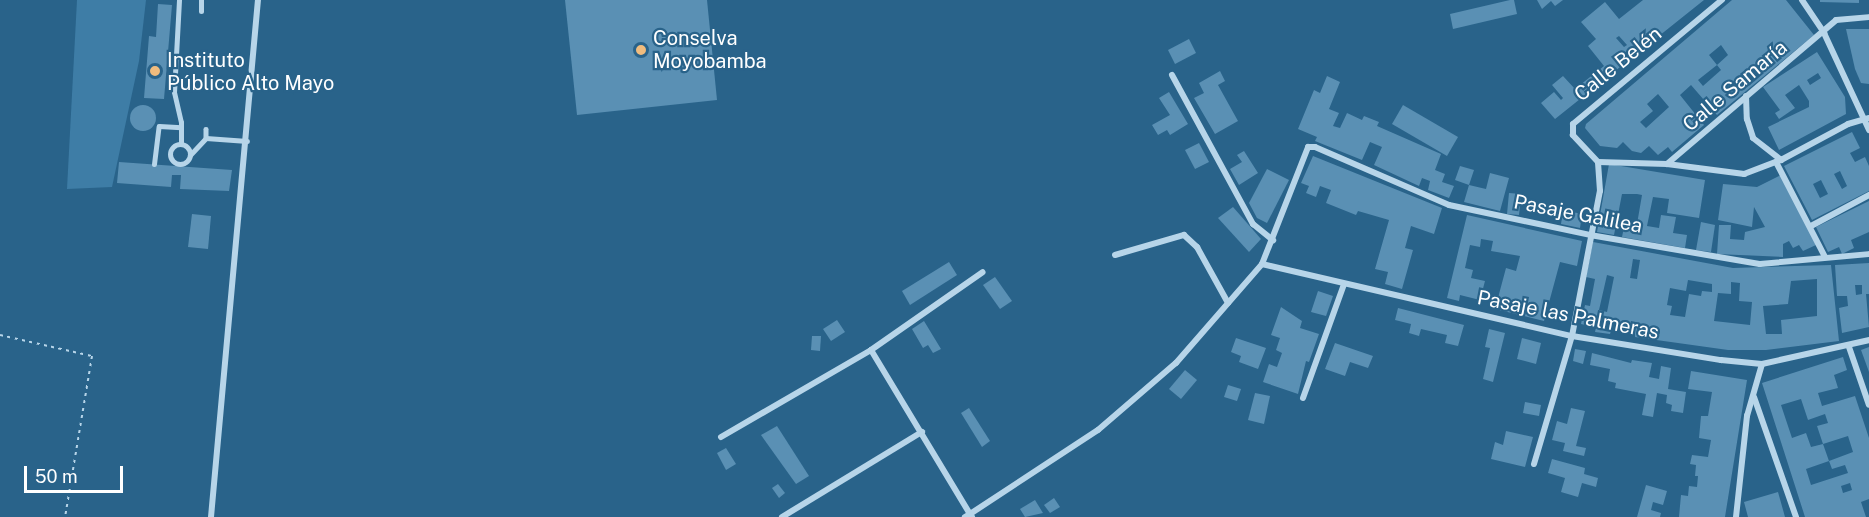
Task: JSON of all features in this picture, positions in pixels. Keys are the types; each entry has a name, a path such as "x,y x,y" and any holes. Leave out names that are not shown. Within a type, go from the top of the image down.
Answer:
{"street":[{"path":"178,0 174,92 181,127 180,143 170,153 172,160 179,164 206,138"},
{"path":"201,0 201,11"},
{"path":"211,517 247,141 258,0"},
{"name":"Calle Belén","path":"1598,162 1573,135 1579,117 1722,0"},
{"path":"1802,0 1824,33 1866,118 1869,130"},
{"name":"Calle Samaría","path":"1667,164 1824,33 1836,20 1869,17"},
{"path":"871,350 922,432 969,516 1098,430 1176,363 1262,264 1273,240 1253,224 1172,75"},
{"path":"1746,96 1747,119 1753,138 1778,161 1825,257"},
{"path":"1534,464 1572,336 1600,191 1598,162 1667,164 1744,174 1778,161 1866,118"},
{"path":"154,164 159,126 181,127"},
{"path":"180,143 188,147 190,155"},
{"name":"Pasaje Galilea","path":"1273,240 1304,150 1316,147 1449,204 1590,235 1760,264 1869,254"},
{"path":"1811,226 1869,195"},
{"path":"1115,255 1184,235 1197,247 1228,303"},
{"name":"Pasaje las Palmeras","path":"1262,264 1572,336 1762,364 1849,347 1869,340"},
{"path":"721,437 871,350 983,272"},
{"path":"1303,398 1344,284"},
{"path":"1849,347 1869,405"},
{"path":"1736,517 1738,472 1762,364"},
{"path":"1753,397 1796,517"},
{"path":"782,517 922,432"}],"lane":[{"path":"206,129 206,138 247,141"}],"path":[{"path":"0,335 92,356 65,517"}],"shaded area":[{"path":"77,0 146,0 139,61 112,187 67,189"}],"building":[{"name":"Conselva Moyobamba","path":"565,0 707,0 717,100 577,115"},
{"path":"1514,0 1517,14 1453,29 1450,14"},
{"path":"1537,0 1563,0 1555,6 1551,1 1542,9"},
{"path":"1643,0 1704,0 1555,119 1541,103 1554,92 1561,100 1563,98 1552,85 1563,76 1575,89 1604,66 1588,46 1596,39 1581,22 1605,2 1619,19","holes":["1619,36 1627,45 1624,47 1616,38"]},
{"path":"1732,0 1786,0 1814,35 1717,115 1691,85 1680,95 1704,125 1672,152 1668,147 1658,155 1649,146 1641,153 1632,151 1623,142 1617,148 1600,146 1585,128 1586,124","holes":["1721,45 1728,55 1717,65 1709,55","1717,65 1721,70 1703,86 1698,80","1658,94 1669,107 1646,128 1640,122 1653,111 1647,104"]},
{"path":"1820,0 1859,0 1859,3 1820,2"},
{"path":"158,4 172,5 164,99 144,98 149,36 156,37"},
{"path":"1846,29 1869,29 1869,84 1861,83 1855,69"},
{"path":"1189,39 1196,53 1175,64 1168,50"},
{"path":"1817,52 1845,97 1846,114 1779,150 1768,127 1809,107 1809,101 1799,85 1785,95 1795,108 1779,119 1775,113 1780,110 1763,87","holes":["1818,73 1821,78 1810,85 1807,80"]},
{"path":"1220,71 1225,81 1218,85 1238,121 1215,134 1194,98 1204,93 1199,83"},
{"path":"1327,76 1340,82 1329,109 1339,113 1333,126 1340,128 1347,113 1362,120 1364,116 1379,122 1377,126 1441,154 1435,170 1445,174 1442,182 1454,186 1449,198 1428,190 1430,181 1422,178 1419,186 1374,165 1382,147 1370,142 1362,160 1315,141 1317,137 1298,129 1314,90 1320,93"},
{"path":"1169,92 1188,124 1170,135 1167,130 1158,135 1152,125 1170,115 1159,98"},
{"path":"143,105 152,109 156,118 152,127 143,131 134,127 130,118 134,109"},
{"path":"1403,105 1458,137 1447,156 1392,124"},
{"path":"1852,132 1860,148 1850,153 1855,162 1865,157 1869,166 1869,191 1812,220 1784,166","holes":["1840,171 1847,186 1842,189 1834,174","1821,180 1828,194 1820,198 1813,184"]},
{"path":"1199,143 1209,162 1195,169 1185,150"},
{"path":"1244,151 1258,173 1239,185 1230,169 1242,162 1237,155"},
{"path":"1313,156 1442,208 1434,234 1411,226 1405,248 1413,250 1402,289 1385,284 1388,272 1375,269 1389,220 1358,211 1356,215 1326,203 1331,190 1320,186 1316,197 1306,193 1309,186 1301,183"},
{"path":"119,162 232,170 229,191 180,189 181,175 172,175 171,187 117,183"},
{"path":"1609,164 1705,180 1699,218 1667,213 1669,199 1653,197 1647,226 1659,228 1661,215 1676,217 1673,233 1687,235 1685,248 1622,237 1625,222 1637,224 1642,195 1637,194 1622,194 1614,235 1597,232"},
{"path":"1460,166 1474,170 1469,185 1455,180"},
{"path":"1267,169 1289,180 1267,223 1257,218 1249,203"},
{"path":"1490,173 1509,178 1500,211 1464,202 1469,185 1486,189"},
{"path":"1781,175 1816,245 1803,251 1799,245 1793,248 1789,241 1783,244 1783,257 1717,254 1719,225 1731,225 1730,239 1744,240 1745,232 1765,227 1754,207 1752,227 1718,220 1723,184 1757,187"},
{"path":"1509,193 1521,194 1519,215 1507,214"},
{"path":"1869,201 1869,232 1851,240 1854,248 1842,254 1839,247 1828,252 1816,227"},
{"path":"1233,207 1261,239 1249,252 1218,218"},
{"path":"1563,210 1582,214 1580,228 1561,224"},
{"path":"192,214 211,216 208,249 188,247"},
{"path":"1467,215 1582,241 1577,266 1560,262 1544,321 1495,309 1506,268 1516,271 1520,256 1491,251 1493,241 1481,239 1480,247 1470,245 1465,268 1473,270 1471,278 1485,281 1480,300 1460,295 1459,301 1447,298"},
{"path":"1701,222 1715,225 1711,252 1696,250"},
{"path":"1593,242 1733,268 1831,265 1839,341 1766,350 1728,350 1635,337 1635,333 1612,328 1610,334 1595,332 1596,327 1581,324 1585,305 1590,306 1595,279 1586,277","holes":["1633,259 1640,260 1637,279 1630,278","1607,275 1614,277 1607,312 1599,310","1817,279 1817,316 1781,320 1782,334 1766,334 1763,306 1788,304 1791,281","1688,280 1712,284 1712,292 1702,291 1701,296 1689,294 1685,317 1670,315 1672,306 1667,305 1670,288 1686,291","1731,282 1740,283 1739,301 1752,302 1750,325 1714,321 1718,293 1731,294"]},
{"path":"949,262 957,275 910,305 902,291"},
{"path":"1869,263 1869,294 1866,294 1869,327 1842,333 1839,308 1848,306 1847,296 1837,296 1835,265","holes":["1855,285 1862,285 1862,294 1856,295"]},
{"path":"995,277 1012,301 1000,309 983,285"},
{"path":"1318,291 1333,296 1326,316 1311,312"},
{"path":"1281,307 1302,321 1300,328 1319,334 1309,362 1306,361 1298,394 1263,382 1269,364 1277,367 1282,353 1276,350 1280,338 1271,335"},
{"path":"1398,308 1464,325 1458,346 1445,343 1447,335 1421,329 1419,336 1409,333 1411,324 1395,320"},
{"path":"837,320 845,332 831,341 823,329"},
{"path":"924,321 941,349 933,353 928,345 923,348 912,329"},
{"path":"1489,329 1505,333 1493,382 1483,379 1490,348 1485,347"},
{"path":"812,336 821,336 820,351 811,350"},
{"path":"1236,338 1266,348 1258,369 1239,362 1241,356 1231,352"},
{"path":"1522,338 1541,343 1536,364 1517,359"},
{"path":"1335,343 1373,356 1368,368 1350,362 1345,376 1325,369"},
{"path":"1869,347 1869,372 1861,350"},
{"path":"1575,349 1586,351 1583,364 1573,361"},
{"path":"1592,353 1631,363 1632,360 1652,363 1649,377 1659,379 1661,366 1671,368 1668,389 1686,392 1683,413 1671,411 1672,405 1666,403 1667,395 1657,393 1653,417 1642,415 1646,394 1615,388 1616,383 1608,381 1610,369 1590,365"},
{"path":"1843,357 1847,370 1834,375 1838,388 1818,393 1822,406 1855,396 1869,438 1869,499 1861,502 1866,517 1805,517 1762,383","holes":["1801,399 1808,420 1825,414 1828,423 1817,426 1823,444 1811,447 1806,433 1792,438 1781,405","1848,436 1853,452 1829,461 1823,444","1829,461 1832,469 1845,465 1848,473 1811,485 1806,469","1850,483 1852,490 1843,493 1841,486"]},
{"path":"1185,370 1197,380 1181,399 1169,389"},
{"path":"1691,371 1747,380 1725,517 1679,517 1681,495 1688,496 1689,486 1697,487 1696,465 1690,464 1692,455 1708,457 1711,440 1699,438 1701,416 1708,416 1712,392 1688,389"},
{"path":"1228,385 1241,389 1237,401 1224,397"},
{"path":"1255,393 1270,396 1264,424 1248,420"},
{"path":"1525,402 1541,405 1539,416 1523,413"},
{"path":"969,408 990,441 982,447 961,413"},
{"path":"1571,408 1585,411 1576,446 1586,448 1584,456 1563,451 1565,443 1552,440 1557,421 1567,424"},
{"path":"777,426 809,476 796,484 761,435"},
{"path":"1506,431 1533,437 1525,467 1491,459 1495,442 1503,445"},
{"path":"726,448 736,464 726,470 717,453"},
{"path":"1552,459 1585,468 1584,474 1598,478 1596,487 1582,483 1578,497 1561,492 1565,478 1548,473"},
{"path":"778,484 785,493 779,498 772,488"},
{"path":"1646,485 1667,491 1663,505 1653,502 1651,510 1661,513 1660,517 1637,517"},
{"path":"1778,492 1785,517 1748,517 1744,502"},
{"path":"1054,498 1060,507 1050,513 1044,505"},
{"path":"1035,500 1043,513 1025,517 1020,509"}],"place":[{"name":"Conselva Moyobamba","path":"641,50"},
{"name":"Instituto Público Alto Mayo","path":"155,71"}]}
